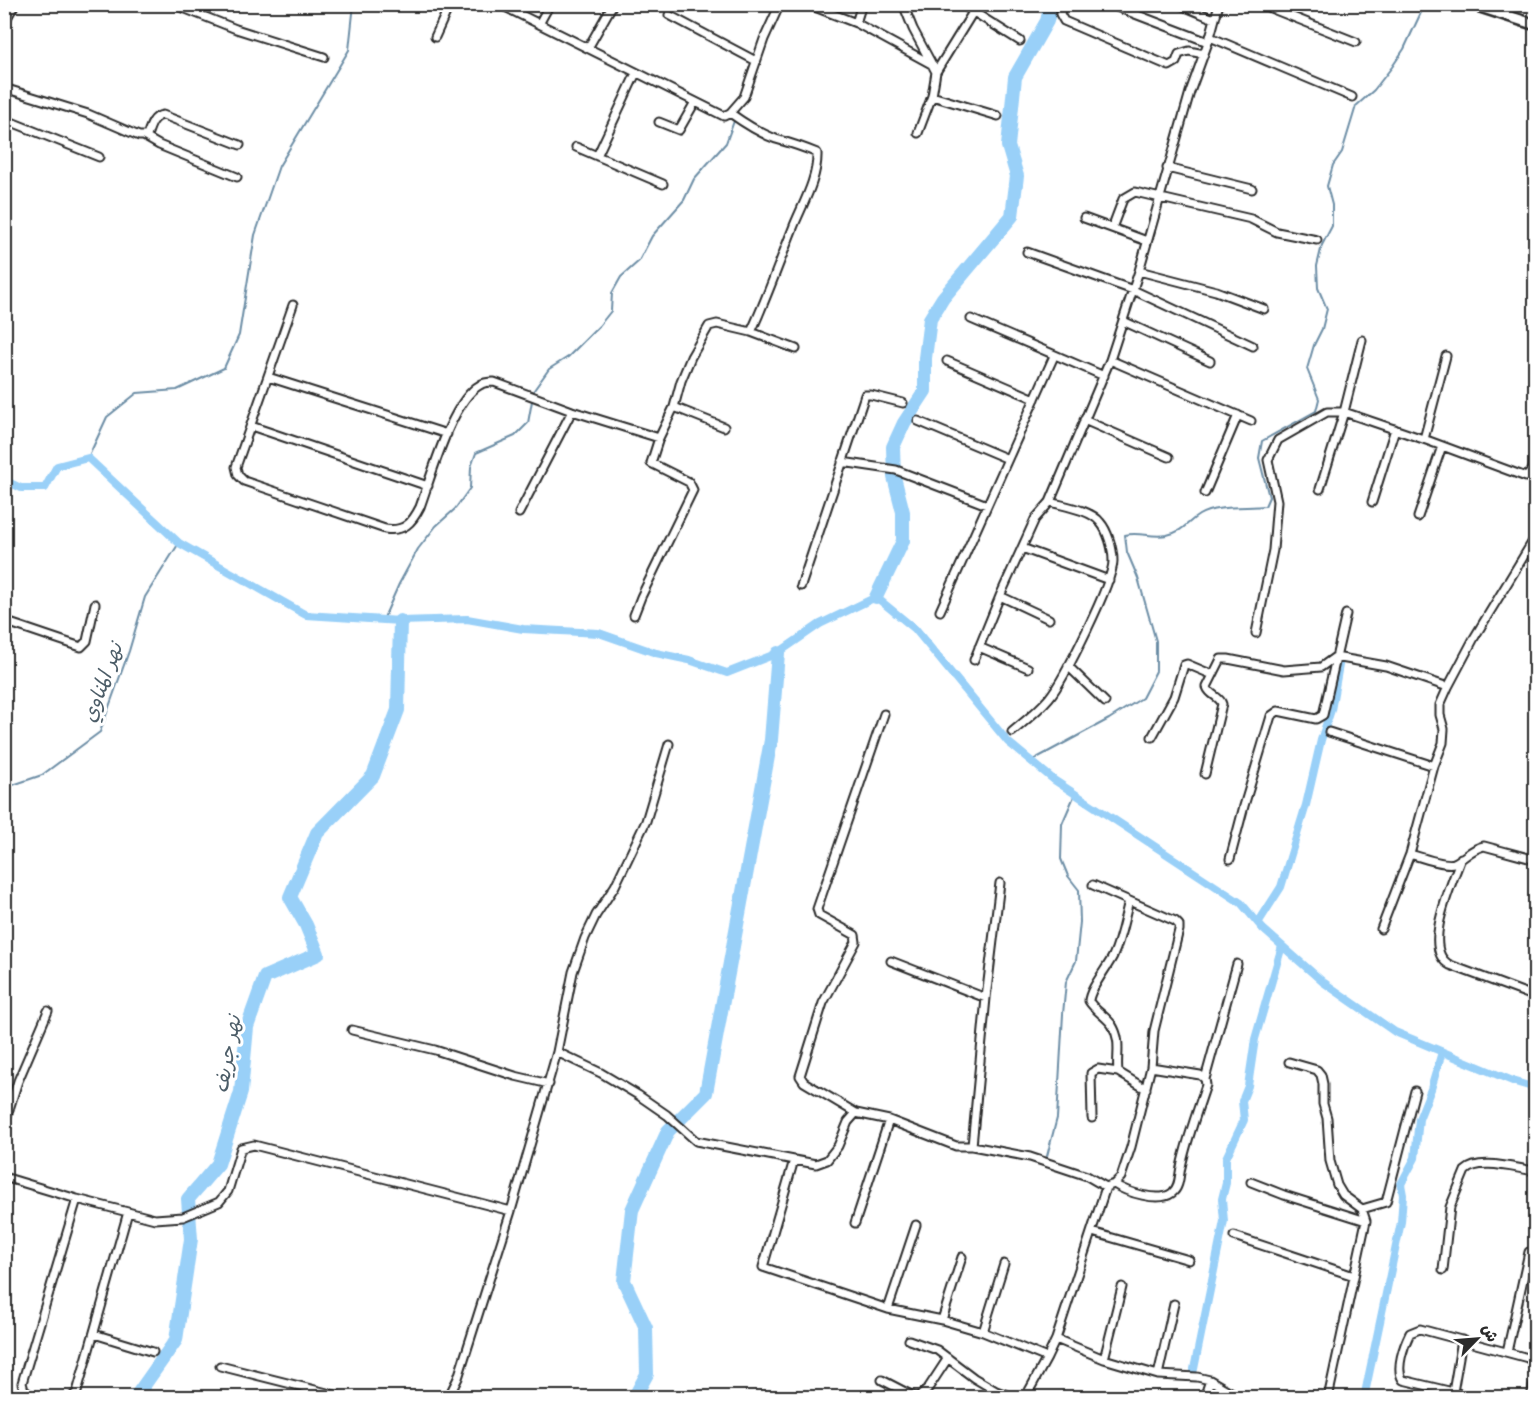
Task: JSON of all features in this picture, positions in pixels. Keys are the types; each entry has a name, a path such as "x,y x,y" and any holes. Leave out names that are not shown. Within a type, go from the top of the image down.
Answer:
{"main road":[{"path":"1471,4 1536,25"}],"street":[{"path":"4,23 15,4"},
{"path":"173,4 236,29 324,57"},
{"path":"435,37 450,4"},
{"path":"499,4 724,116 730,113 744,97 756,61 780,4"},
{"path":"539,24 550,4"},
{"path":"588,48 613,4"},
{"path":"807,4 856,23 935,69"},
{"path":"856,23 862,4"},
{"path":"903,4 913,30 935,69"},
{"path":"961,4 1020,40"},
{"path":"918,133 932,96 935,69 978,4"},
{"path":"1062,4 1060,14 1064,21 1169,66 1176,62 1179,54 1183,52 1204,54"},
{"path":"1109,4 1209,40 1352,97"},
{"path":"1178,4 1214,19"},
{"path":"974,660 1035,519 1050,502 1110,360 1139,271 1190,92 1219,4"},
{"path":"1260,4 1356,42"},
{"path":"669,15 756,61"},
{"path":"597,156 636,73"},
{"path":"4,88 88,114 237,177"},
{"path":"932,96 998,116"},
{"path":"659,122 679,130 695,102"},
{"path":"730,113 775,138 817,153 817,164 808,193 751,332"},
{"path":"145,137 154,119 158,115 163,115 240,145"},
{"path":"4,119 39,131 99,157"},
{"path":"576,147 663,184"},
{"path":"1167,168 1252,189"},
{"path":"1112,228 1123,200 1135,192 1251,219 1277,232 1317,240"},
{"path":"1084,218 1147,241"},
{"path":"1027,252 1133,290 1253,346"},
{"path":"1139,271 1216,291 1264,309"},
{"path":"293,305 236,467 238,475 244,480 385,529 404,528 414,520 453,419 470,393 481,384 494,382 573,411 659,438"},
{"path":"971,319 1104,376"},
{"path":"1123,321 1210,361"},
{"path":"634,615 693,490 689,482 651,464 691,357 709,326 717,324 751,332 796,349"},
{"path":"1320,489 1344,412 1362,340"},
{"path":"940,611 1054,356"},
{"path":"1424,439 1446,356"},
{"path":"1110,360 1251,421"},
{"path":"947,362 1035,399"},
{"path":"268,377 447,434"},
{"path":"801,586 864,395 903,403"},
{"path":"674,407 724,427"},
{"path":"519,513 573,411"},
{"path":"1256,633 1273,550 1277,501 1268,460 1278,440 1327,412 1344,412 1526,477 1534,472 1536,460"},
{"path":"1205,493 1238,415"},
{"path":"1084,420 1169,457"},
{"path":"918,421 1008,459"},
{"path":"251,426 428,486"},
{"path":"1372,502 1395,429"},
{"path":"1418,517 1442,446"},
{"path":"842,462 897,470 987,505"},
{"path":"1012,732 1050,696 1068,666 1109,580 1113,562 1109,542 1100,521 1080,510 1050,502"},
{"path":"1381,929 1410,854 1434,766 1443,743 1444,729 1440,705 1474,638 1536,536"},
{"path":"1022,548 1109,580"},
{"path":"1000,596 1049,619"},
{"path":"4,621 81,646 87,641 95,604"},
{"path":"1230,859 1271,716 1278,711 1320,718 1324,711 1346,614"},
{"path":"979,647 1028,668"},
{"path":"1205,774 1222,704 1220,699 1207,687 1221,659 1284,670 1321,667 1335,657 1386,666 1448,687"},
{"path":"1152,737 1174,697 1184,665 1187,664 1213,675"},
{"path":"1068,666 1104,702"},
{"path":"884,714 817,909 819,915 855,935 856,942 823,1003 800,1076 804,1082 856,1113 889,1120 956,1146 972,1146 1030,1157 1087,1176 1106,1187"},
{"path":"1329,732 1434,766"},
{"path":"468,1398 450,1395 458,1378 549,1084 573,972 596,915 615,886 646,821 669,744"},
{"path":"1410,854 1448,864 1484,846 1536,860"},
{"path":"1461,858 1438,928 1437,945 1440,958 1450,965 1536,997"},
{"path":"972,1146 1000,883"},
{"path":"1093,885 1175,921 1179,925 1154,1031 1151,1066 1146,1089 1126,1164 1121,1178 1106,1187"},
{"path":"1119,1072 1116,1060 1119,1046 1116,1034 1111,1024 1092,1006 1089,994 1100,980 1114,953 1130,901"},
{"path":"891,961 986,998"},
{"path":"1204,1079 1237,964"},
{"path":"4,1125 18,1081 48,1011"},
{"path":"352,1030 435,1050 515,1076 549,1084"},
{"path":"557,1052 601,1073 638,1095 667,1115 681,1130 696,1141 735,1150 816,1164 827,1160 838,1146 848,1122 856,1113"},
{"path":"1288,1062 1317,1070 1321,1075 1330,1161 1337,1185 1343,1194 1362,1209 1366,1221 1328,1398"},
{"path":"1114,1184 1123,1190 1158,1196 1171,1194 1177,1187 1183,1158 1206,1085 1200,1075 1151,1066"},
{"path":"1092,1118 1091,1072 1095,1069 1119,1072 1146,1089"},
{"path":"1362,1209 1386,1202 1415,1090"},
{"path":"855,1223 889,1120"},
{"path":"4,1177 154,1219 183,1217 219,1202 228,1191 241,1148 254,1145 511,1211"},
{"path":"794,1160 763,1267 888,1309 942,1320 982,1332 1047,1358"},
{"path":"1443,1270 1449,1207 1469,1166 1480,1163 1536,1171"},
{"path":"1251,1182 1366,1221"},
{"path":"1024,1398 1056,1339 1106,1187"},
{"path":"45,1398 29,1395 22,1383 77,1199"},
{"path":"71,1398 77,1392 128,1212"},
{"path":"888,1309 916,1225"},
{"path":"1092,1232 1189,1260"},
{"path":"1234,1236 1354,1276"},
{"path":"1507,1352 1529,1252"},
{"path":"942,1320 962,1257"},
{"path":"982,1332 1004,1264"},
{"path":"1104,1359 1122,1287"},
{"path":"1158,1375 1174,1304"},
{"path":"1478,1398 1407,1382 1400,1376 1399,1372 1410,1333 1420,1329 1528,1358 1536,1365"},
{"path":"94,1334 153,1352"},
{"path":"1056,1339 1104,1359 1158,1375 1210,1380 1241,1398"},
{"path":"909,1340 937,1350 974,1378 1014,1398"},
{"path":"1453,1394 1462,1340"},
{"path":"882,1380 919,1397 927,1390 948,1358"},
{"path":"220,1366 346,1398"},
{"path":"1531,1398 1536,1371"},
{"path":"1204,1398 1210,1380"}],"waterway":[{"path":"88,458 107,417 137,393 177,390 224,368 239,335 255,235 279,166 349,50 354,4"},
{"path":"876,597 903,541 903,512 894,477 893,447 904,423 925,391 925,358 930,319 943,298 1012,216 1017,176 1008,146 1015,77 1047,21 1051,4"},
{"path":"1031,761 1109,719 1142,698 1156,671 1156,641 1138,578 1127,552 1125,535 1167,535 1181,529 1206,512 1222,508 1265,506 1269,497 1259,458 1262,441 1316,411 1319,399 1307,369 1327,309 1318,288 1317,266 1322,245 1332,226 1332,205 1327,186 1333,165 1342,152 1356,106 1374,90 1392,67 1404,49 1425,4"},
{"path":"383,620 418,549 436,526 455,509 470,488 471,467 476,453 515,436 528,423 534,390 549,369 568,357 611,311 612,293 621,277 639,261 652,236 684,200 694,179 726,143 734,121"},
{"path":"4,480 21,488 45,488 57,466 88,458 179,543 306,615 400,621 467,619 523,629 599,633 656,653 689,660 727,673 778,653 820,624 876,597 915,629 1008,742 1054,780 1241,903 1263,929 1323,982 1395,1032 1515,1082 1536,1088"},
{"name":"نهر المناوي","path":"4,788 42,775 100,732 129,651 145,597 179,543"},
{"name":"نهر جريف","path":"135,1398 176,1340 191,1239 188,1199 218,1164 241,1092 247,1027 265,977 318,954 306,925 290,897 317,833 373,776 398,710 400,621"},
{"path":"634,1398 647,1374 646,1328 624,1281 632,1210 668,1131 706,1093 771,740 778,653"},
{"path":"1258,923 1281,887 1331,710 1339,665"},
{"path":"1047,1156 1057,1118 1066,982 1076,961 1080,922 1079,890 1068,876 1061,859 1062,824 1075,794"},
{"path":"1194,1369 1224,1221 1222,1199 1226,1183 1226,1158 1244,1120 1242,1101 1248,1086 1255,1039 1282,946"},
{"path":"1364,1398 1401,1222 1403,1195 1401,1184 1415,1158 1419,1119 1442,1052"},
{"path":"1533,1087 1536,1081"}]}
